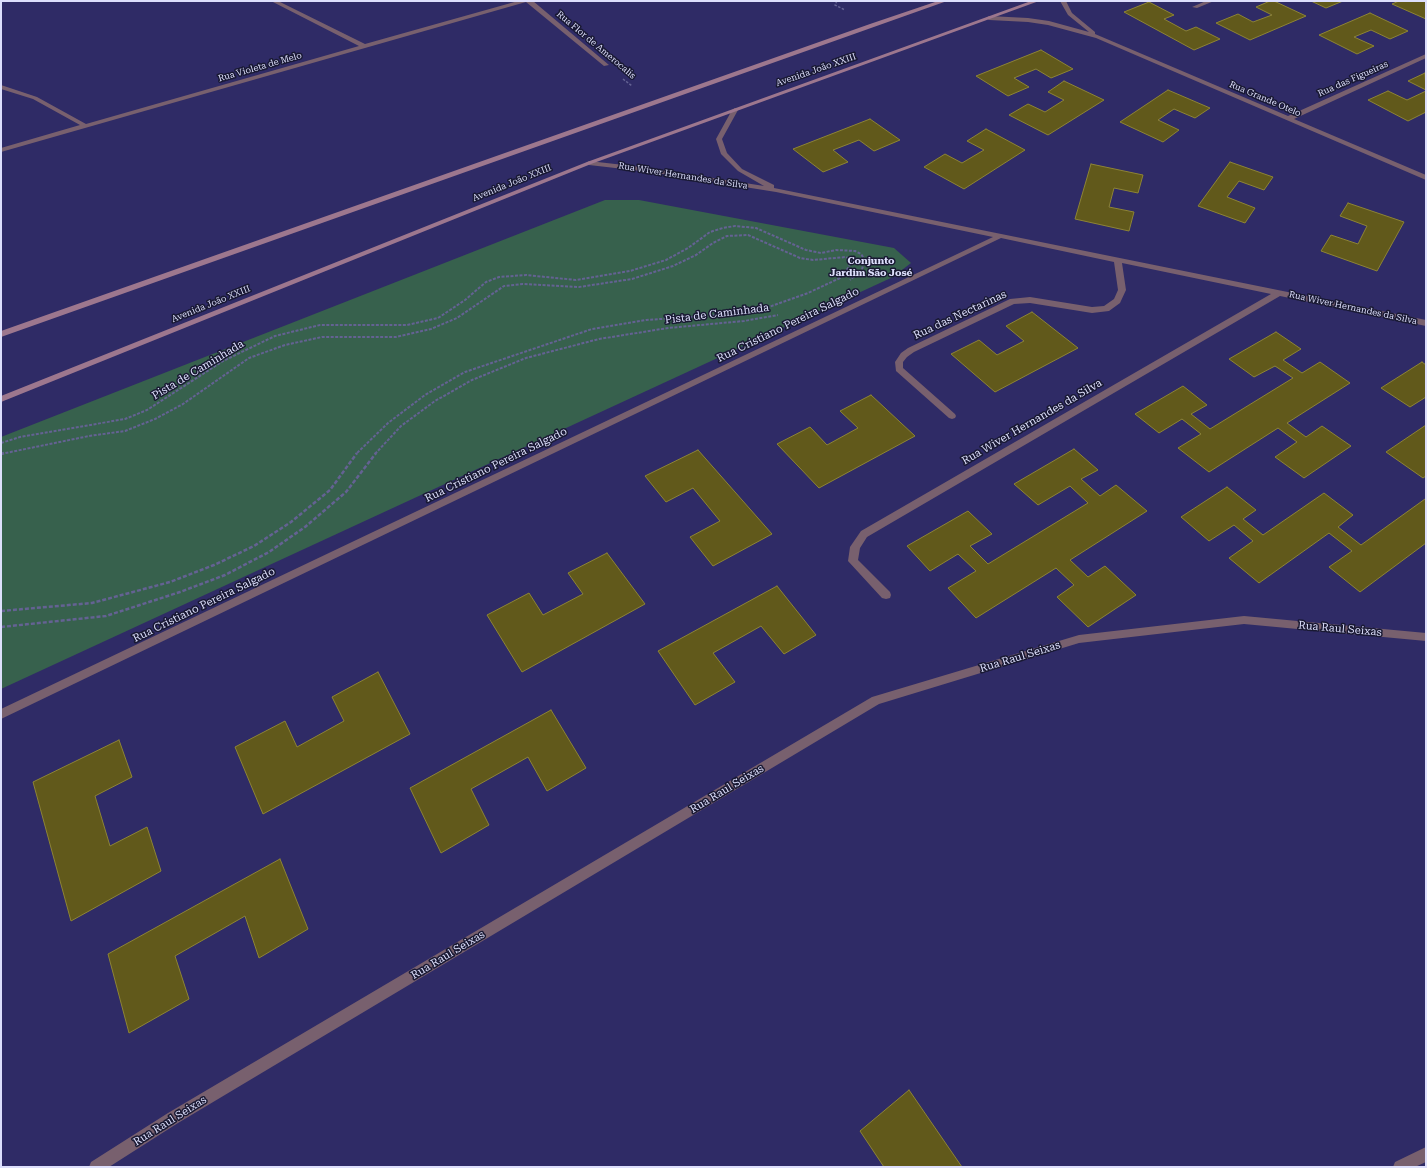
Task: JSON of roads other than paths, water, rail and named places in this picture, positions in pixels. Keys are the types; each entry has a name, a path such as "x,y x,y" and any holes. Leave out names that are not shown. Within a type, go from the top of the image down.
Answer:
{"main road":[{"path":"1,334 652,102 944,1"},
{"name":"Avenida João XXIII","path":"1,399 589,163 1036,1"}],"street":[{"path":"274,1 364,46"},
{"name":"Rua Violeta de Melo","path":"1,150 524,1"},
{"name":"Rua Flor de Amerocalis","path":"529,1 606,64"},
{"name":"Rua Grande Otelo","path":"1063,1 1070,14 1098,37"},
{"path":"1195,7 1211,1"},
{"name":"Rua Grande Otelo","path":"989,18 1028,20 1049,23 1098,37 1426,178"},
{"name":"Rua das Figueiras","path":"1288,119 1426,56"},
{"path":"1,87 35,98 86,126"},
{"name":"Rua Wiver Hernandes da Silva","path":"735,110 719,139 724,154 740,170 776,190"},
{"name":"Rua Wiver Hernandes da Silva","path":"589,163 650,170 776,190 1426,323"},
{"name":"Rua Cristiano Pereira Salgado","path":"1,714 1000,236"},
{"name":"Rua das Nectarinas","path":"952,416 899,369 899,362 904,356 911,350 1013,301 1030,300 1092,310 1106,309 1117,301 1122,290 1118,261"},
{"name":"Rua Wiver Hernandes da Silva","path":"886,595 853,561 855,547 864,534 1279,293"},
{"name":"Rua Raul Seixas","path":"96,1167 173,1118 876,700 1072,641 1244,620 1426,637"},
{"path":"1400,1167 1426,1154"}],"district":[{"name":"Conjunto Jardim São José","path":"871,266"}]}
